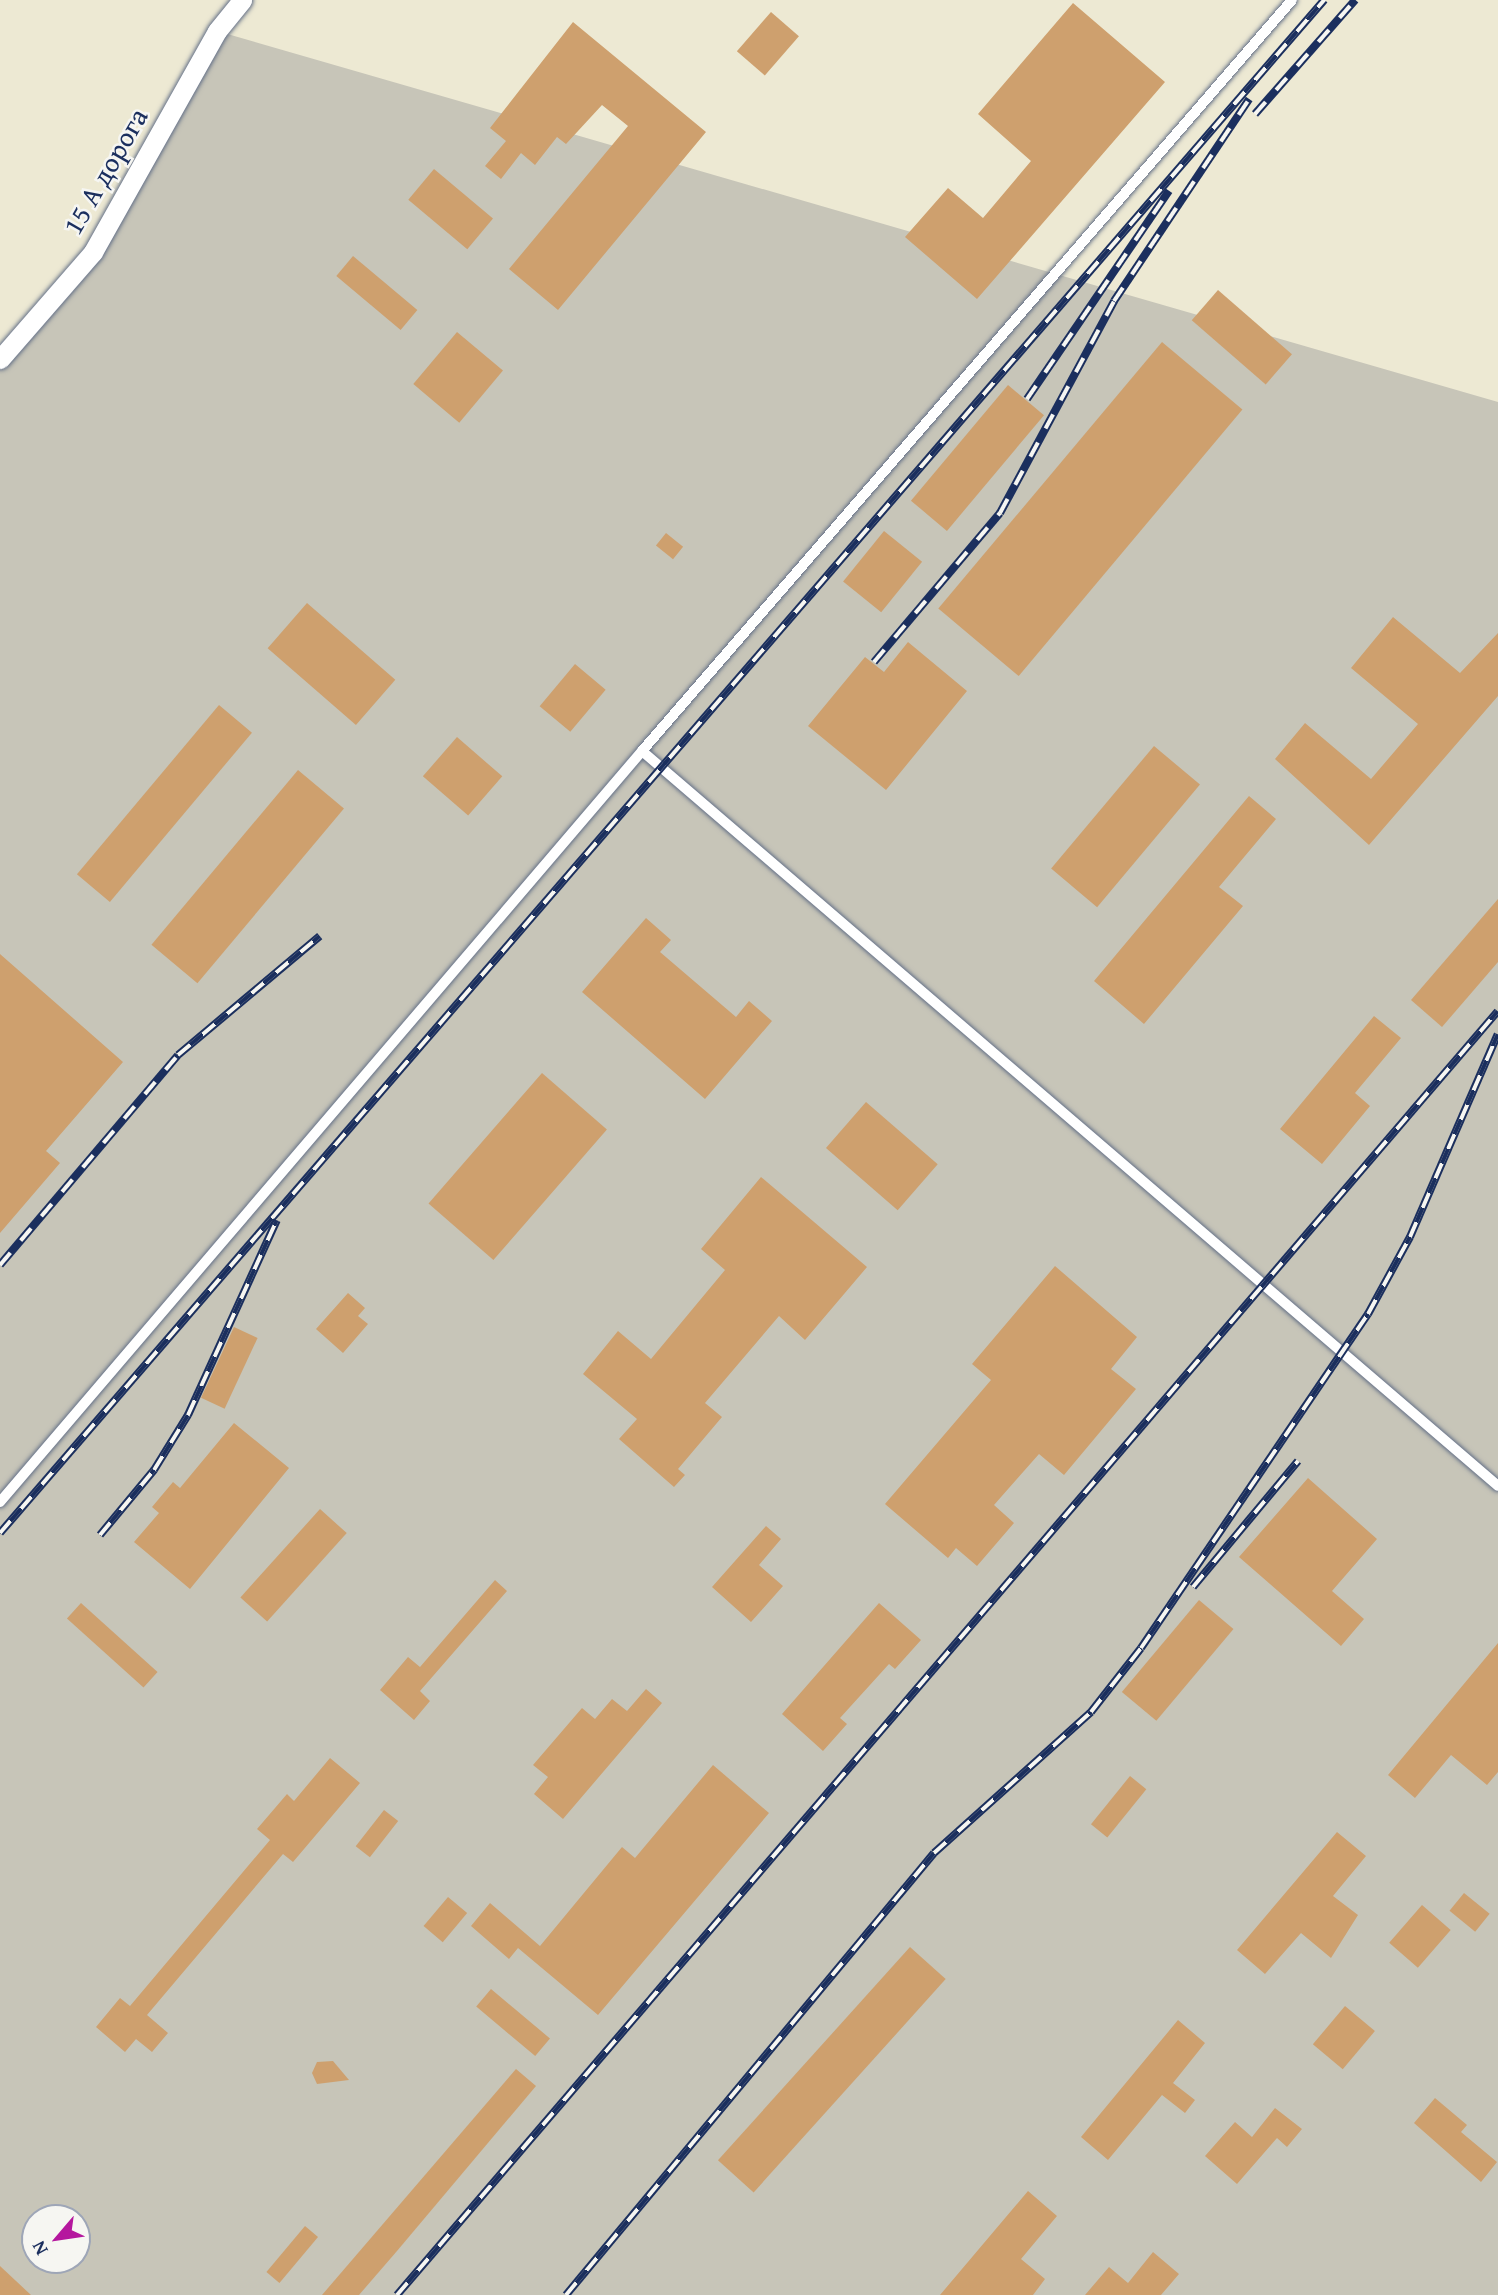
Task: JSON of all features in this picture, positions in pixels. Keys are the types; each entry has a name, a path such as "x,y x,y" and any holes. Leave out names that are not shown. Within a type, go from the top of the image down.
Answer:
{"street":[{"name":"15 А дорога","path":"0,359 93,252 217,31 242,0"}],"lane":[{"path":"0,1502 642,751 1292,0"},
{"path":"642,751 1498,1486"}],"shaded area":[{"path":"217,31 1498,402 1498,2295 0,2295 0,359 93,252"}],"building":[{"path":"1073,3 1165,82 977,299 905,237 948,188 983,218 1031,161 978,114"},
{"path":"771,12 799,36 765,76 737,51"},
{"path":"573,22 706,132 558,310 509,269 628,126 602,105 566,144 557,137 535,165 521,153 501,179 485,166 506,141 490,128"},
{"path":"434,169 493,218 467,249 408,200"},
{"path":"353,256 417,310 401,330 336,276"},
{"path":"1218,290 1292,354 1266,384 1192,320"},
{"path":"457,332 503,371 459,423 413,384"},
{"path":"1162,342 1242,409 1019,676 938,609"},
{"path":"1008,385 1044,415 947,531 911,501"},
{"path":"884,531 922,562 881,612 843,582"},
{"path":"666,533 683,547 673,559 656,545"},
{"path":"307,603 395,680 356,725 268,648"},
{"path":"1393,617 1460,673 1498,633 1498,696 1369,845 1275,759 1305,723 1371,779 1418,724 1351,668"},
{"path":"908,642 967,691 886,790 808,726 865,657 884,672"},
{"path":"575,664 606,690 570,732 540,706"},
{"path":"219,705 252,733 110,902 77,874"},
{"path":"457,737 502,776 468,816 423,776"},
{"path":"1154,746 1200,785 1097,907 1051,869"},
{"path":"298,770 344,809 197,983 151,945"},
{"path":"1249,796 1276,819 1219,887 1243,906 1144,1024 1094,981"},
{"path":"1498,899 1498,962 1442,1027 1411,1000"},
{"path":"646,918 671,940 660,952 736,1017 749,1001 772,1021 705,1099 582,992"},
{"path":"0,954 123,1062 46,1151 60,1163 0,1233"},
{"path":"1374,1016 1401,1038 1355,1093 1370,1106 1322,1164 1280,1129"},
{"path":"542,1073 607,1129 493,1260 429,1204"},
{"path":"866,1102 938,1164 898,1210 826,1148"},
{"path":"761,1177 867,1267 805,1340 779,1316 705,1403 722,1417 678,1469 685,1475 674,1487 619,1439 637,1419 583,1374 618,1331 651,1359 725,1270 701,1249"},
{"path":"1055,1266 1137,1337 1111,1369 1136,1389 1064,1475 1039,1454 994,1505 1014,1523 977,1566 956,1548 948,1558 885,1504 991,1380 972,1364"},
{"path":"348,1293 365,1308 358,1316 368,1324 343,1353 316,1329"},
{"path":"234,1327 258,1338 225,1409 201,1398"},
{"path":"234,1423 289,1468 190,1589 134,1542 159,1513 152,1507 173,1482 180,1488"},
{"path":"1308,1478 1377,1539 1332,1591 1364,1619 1341,1646 1239,1557"},
{"path":"320,1509 347,1533 267,1622 240,1597"},
{"path":"766,1526 781,1539 759,1565 783,1586 751,1622 712,1587"},
{"path":"495,1580 507,1591 420,1691 430,1701 414,1720 380,1690 408,1657 420,1667"},
{"path":"1199,1600 1233,1629 1156,1721 1122,1692"},
{"path":"81,1603 158,1672 143,1688 67,1619"},
{"path":"879,1603 921,1640 895,1669 889,1664 840,1718 847,1724 823,1751 782,1714"},
{"path":"1498,1643 1498,1772 1487,1785 1451,1755 1415,1798 1388,1775"},
{"path":"646,1689 662,1703 563,1819 534,1794 548,1777 533,1765 582,1708 595,1719 612,1699 627,1711"},
{"path":"330,1758 360,1783 293,1862 283,1854 147,2015 168,2033 152,2052 136,2039 125,2052 96,2027 120,1998 130,2006 270,1840 257,1829 287,1794 294,1801"},
{"path":"713,1765 769,1813 598,2015 518,1948 509,1959 471,1926 490,1903 540,1946 622,1847 635,1858"},
{"path":"1130,1776 1146,1789 1107,1837 1091,1824"},
{"path":"384,1810 398,1821 370,1857 356,1846"},
{"path":"1337,1832 1366,1856 1333,1896 1358,1915 1331,1958 1301,1933 1265,1974 1237,1950"},
{"path":"1464,1893 1490,1914 1475,1932 1450,1911"},
{"path":"448,1897 467,1913 443,1942 424,1926"},
{"path":"1422,1905 1451,1930 1418,1968 1389,1943"},
{"path":"910,1947 946,1979 754,2192 718,2160"},
{"path":"491,1989 550,2038 535,2056 476,2007"},
{"path":"1345,2006 1375,2031 1343,2069 1313,2044"},
{"path":"1178,2020 1205,2043 1173,2083 1195,2100 1185,2113 1162,2095 1108,2160 1081,2137"},
{"path":"333,2061 349,2080 317,2084 312,2073 317,2062"},
{"path":"516,2069 536,2086 397,2251 359,2295 322,2295"},
{"path":"1435,2098 1467,2125 1461,2132 1497,2162 1481,2182 1414,2123"},
{"path":"1275,2108 1302,2129 1287,2147 1277,2138 1237,2184 1205,2156 1235,2122 1252,2137"},
{"path":"1028,2191 1057,2216 1021,2259 1045,2279 1033,2295 940,2295"},
{"path":"305,2226 318,2237 279,2283 266,2272"},
{"path":"1153,2252 1179,2274 1161,2295 1085,2295 1109,2267 1128,2283"},
{"path":"0,2266 31,2295 0,2295"}],"railway":[{"path":"0,1533 1324,0"},
{"path":"1255,114 1355,0"},
{"path":"874,662 1000,513 1114,301 1249,99"},
{"path":"1027,399 1169,191"},
{"path":"0,1265 178,1055 320,936"},
{"path":"397,2295 1498,1011"},
{"path":"566,2295 934,1853 1091,1712 1141,1648 1368,1314 1410,1237 1498,1034"},
{"path":"100,1535 154,1470 188,1415 277,1220"},
{"path":"1193,1587 1298,1461"}]}
